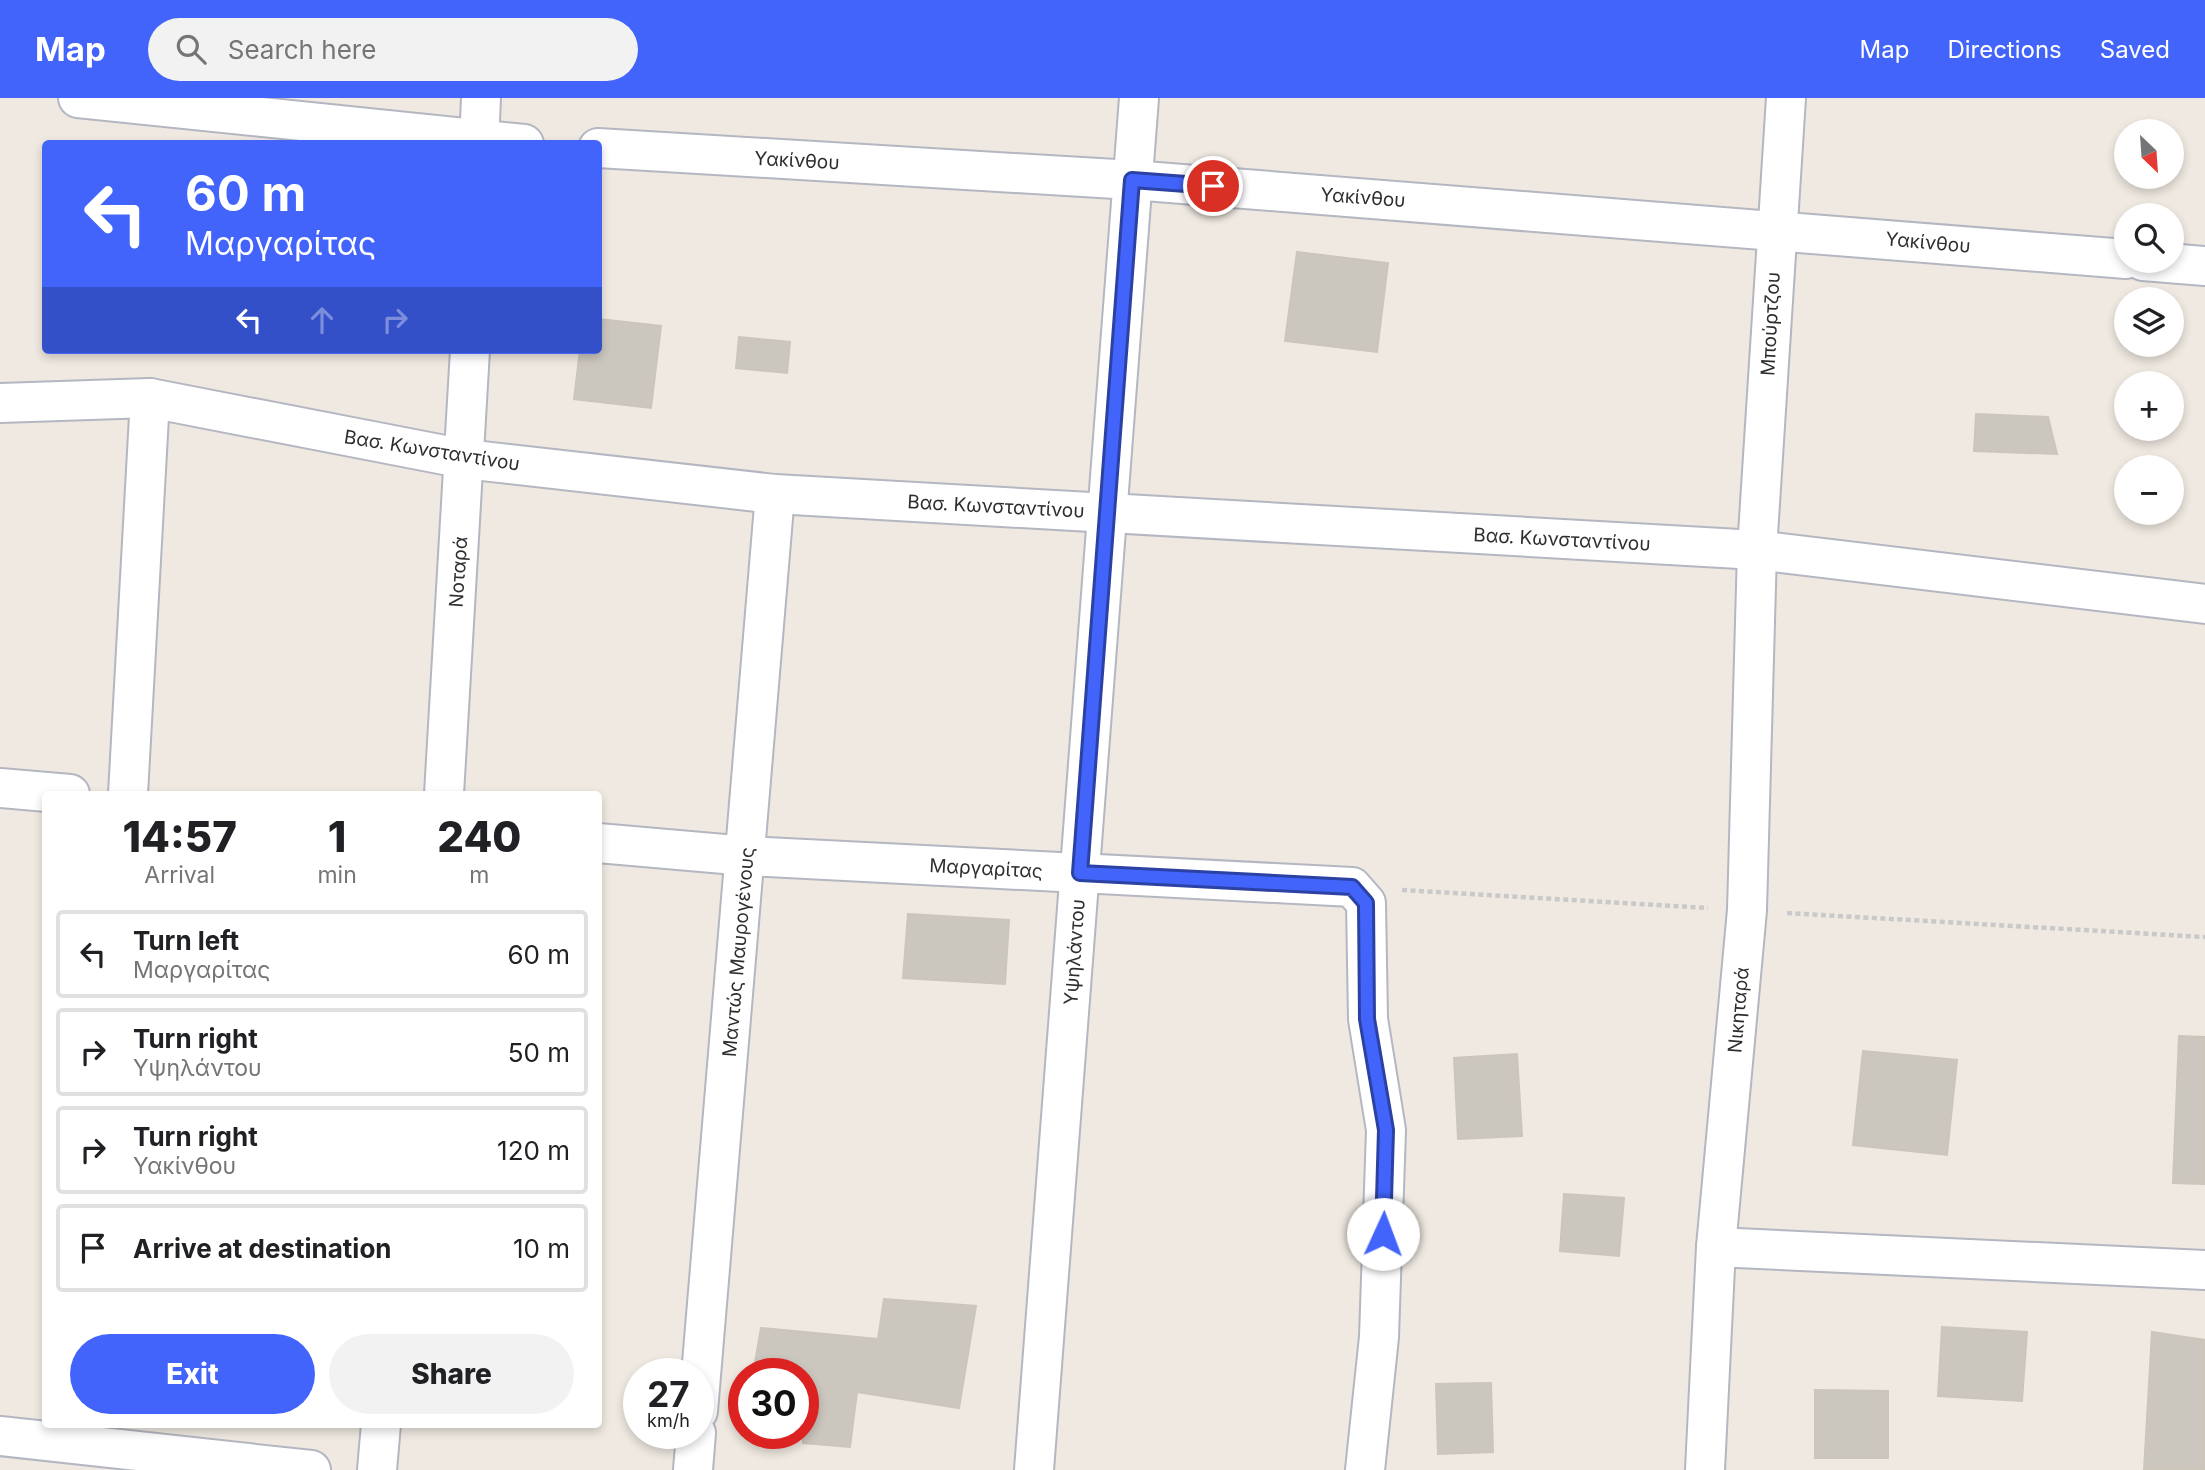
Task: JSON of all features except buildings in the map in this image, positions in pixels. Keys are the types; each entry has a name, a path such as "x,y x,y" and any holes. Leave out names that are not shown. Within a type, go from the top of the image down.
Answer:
{"street":[{"path":"78,98 461,140"},
{"path":"479,140 481,98"},
{"name":"Υψηλάντου","path":"1034,1470 1139,98"},
{"name":"Μπούρτζου","path":"1757,550 1786,98"},
{"name":"Υακίνθου","path":"602,148 1132,180 1776,229 2114,258"},
{"path":"2184,264 2205,266"},
{"name":"Νοταρά","path":"444,791 470,354"},
{"path":"128,791 150,398"},
{"name":"Βασ. Κωνσταντίνου","path":"0,403 150,398 465,459 775,494 1757,550 2205,604"},
{"name":"Μαντώς Μαυρογένους","path":"703,1358 747,856 775,494"},
{"name":"Νικηταρά","path":"1705,1470 1716,1247 1746,910 1757,550"},
{"path":"0,788 42,792"},
{"name":"Μαργαρίτας","path":"602,843 747,856 1352,887 1366,903 1367,1019 1386,1130 1379,1337 1365,1470"},
{"path":"1716,1247 2205,1270"},
{"path":"377,1470 381,1428"},
{"path":"0,1436 311,1470"},
{"path":"693,1470 695,1449"}],"route":[{"path":"1213,186 1132,180 1080,873 1352,887 1366,903 1367,1019 1386,1130 1383,1234"}]}
